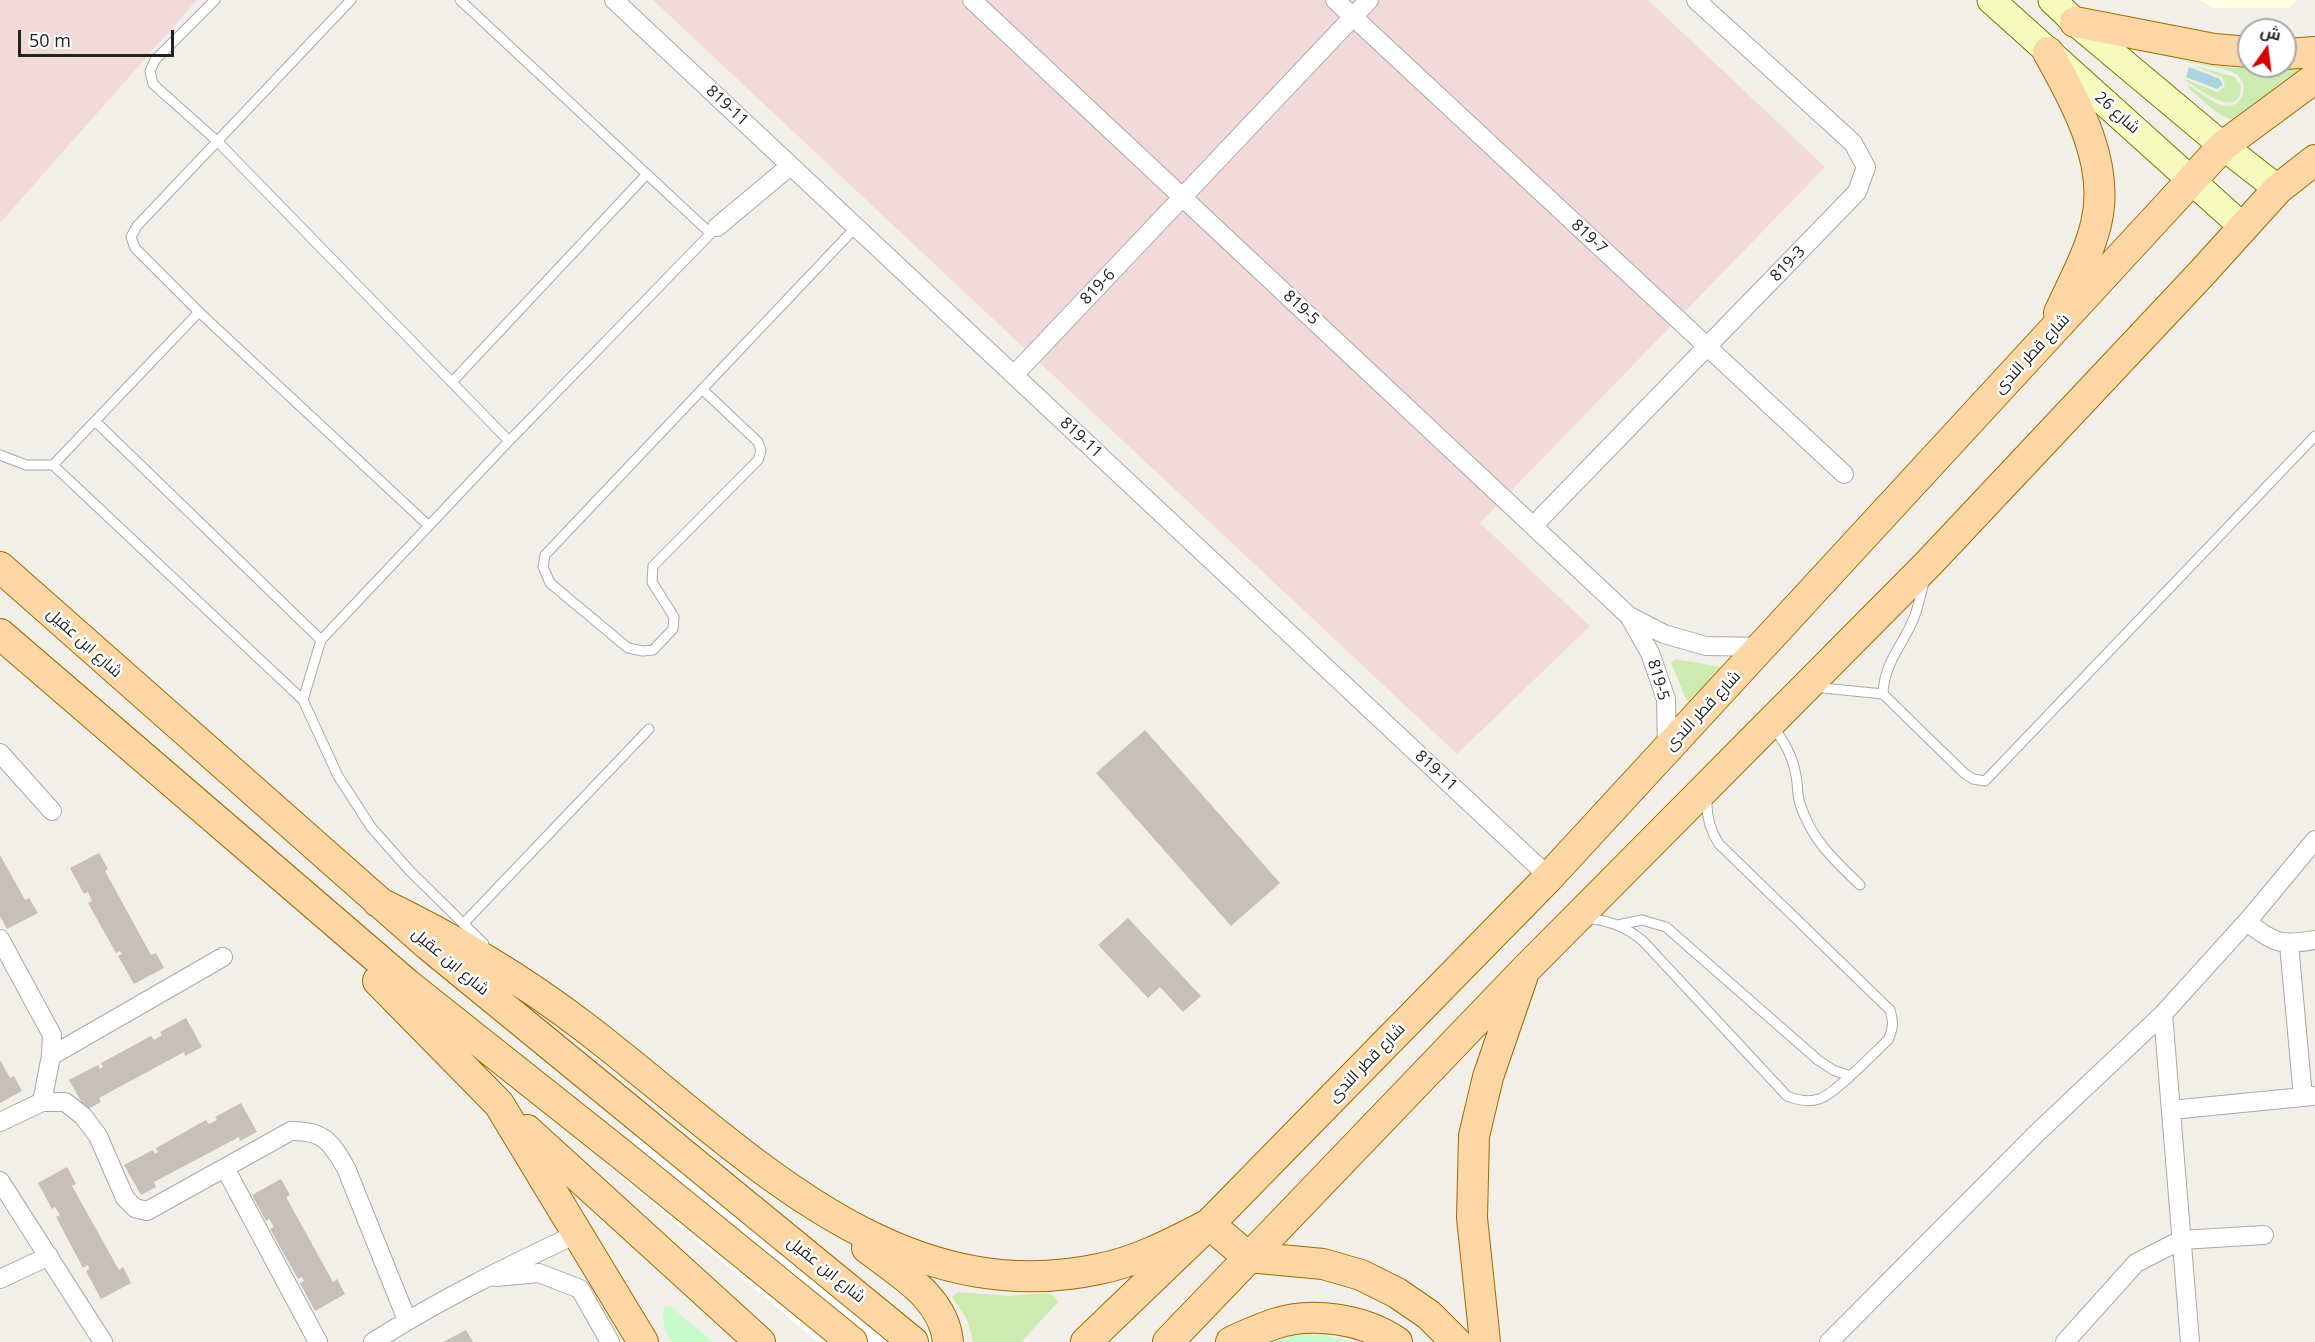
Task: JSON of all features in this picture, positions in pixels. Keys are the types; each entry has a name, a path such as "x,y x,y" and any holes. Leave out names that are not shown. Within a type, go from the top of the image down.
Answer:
{"main road":[{"name":"شارع 26","path":"1991,0 2243,226"},
{"path":"2052,0 2223,146 2278,189"},
{"path":"2075,22 2214,49 2237,51"},
{"path":"2047,338 2097,224 2099,189 2095,153 2075,102 2048,52"},
{"path":"2297,53 2315,52"},
{"name":"شارع قطر الندى","path":"1086,1342 1209,1224 1549,877 2223,146 2315,78"},
{"path":"1168,1342 1525,970 1929,563 2193,283 2278,189 2315,160"},
{"name":"شارع ابن عقيل","path":"0,567 428,945 913,1342"},
{"path":"0,634 407,984 852,1342"},
{"path":"253,852 499,1104 760,1342"},
{"path":"378,902 460,944 554,1004 792,1192 919,1288 932,1302 947,1327 948,1342"},
{"path":"1485,1342 1472,1218 1474,1136 1488,1077 1525,970"},
{"path":"499,1104 644,1342"},
{"path":"792,1192 867,1236 922,1259 981,1273 1040,1276 1099,1269 1156,1251 1209,1224 1248,1257 1323,1264 1361,1275 1397,1293 1413,1304 1456,1342"},
{"path":"1231,1342 1277,1323 1312,1318 1350,1321 1396,1342"}],"street":[{"name":"819-11","path":"614,0 1549,877"},
{"name":"819-5","path":"972,0 1629,616 1665,634 1706,646 1762,647"},
{"name":"819-7","path":"1335,0 1844,474"},
{"name":"819-6","path":"1014,375 1369,0"},
{"name":"819-3","path":"1533,526 1857,192 1866,167 1853,143 1696,0"},
{"path":"713,230 790,166"},
{"name":"819-5","path":"1629,616 1650,653 1666,699 1667,749"},
{"path":"0,753 52,811"},
{"path":"1829,1342 2037,1133 2163,1014 2247,922 2315,840"},
{"path":"2247,922 2271,940 2289,944 2315,940"},
{"path":"0,939 52,1035 51,1056 42,1102"},
{"path":"2171,1110 2309,1096 2289,944"},
{"path":"51,1056 223,957"},
{"path":"2163,1014 2190,1342"},
{"path":"0,1122 42,1102 65,1102 83,1116 98,1136 125,1198 135,1208 147,1211 291,1131 309,1130 333,1144 346,1168 407,1320"},
{"path":"225,1168 318,1342"},
{"path":"0,1181 103,1342"},
{"path":"373,1342 407,1320 483,1278 579,1233"},
{"path":"2065,1342 2136,1263 2181,1240 2264,1236"},
{"path":"0,1279 49,1256"},
{"path":"483,1278 539,1273 580,1289 610,1342"}],"lane":[{"path":"215,0 155,60 150,71 153,84 217,141 509,441"},
{"path":"351,0 137,226 131,237 135,248 199,312 429,526"},
{"path":"303,700 321,640 713,230 647,174 460,0"},
{"path":"452,382 647,174"},
{"path":"702,389 758,442 761,451 758,460 652,566 652,582 674,617 673,628 653,650 628,648 550,583 543,567 545,555 702,389 856,227"},
{"path":"53,465 199,312"},
{"path":"95,421 321,640"},
{"path":"1805,687 1883,694 1964,773 1973,779 1985,780 2315,436"},
{"path":"0,455 26,465 53,465 303,700 338,776 371,827 409,870 463,924 554,1004"},
{"path":"1883,694 1888,668 1915,615 1929,563"},
{"path":"1770,721 1789,751 1796,775 1799,801 1809,826 1825,852 1860,885"},
{"path":"463,924 649,729"},
{"path":"1575,919 1597,920 1618,925 1643,941 1786,1096 1804,1101 1822,1099 1888,1040 1893,1030 1894,1020 1890,1010 1719,844 1711,831 1707,816 1710,784"},
{"path":"1618,925 1642,920 1666,927 1818,1060 1833,1070 1850,1076"}],"shaded area":[{"path":"0,0 197,0 0,223"},
{"path":"653,0 1648,0 1825,167 1480,523 1590,626 1457,754"},
{"path":"2200,0 2297,0 2290,8 2212,8"}],"green space":[{"path":"2182,61 2237,68 2237,75 2211,66"},
{"path":"2192,65 2235,77 2241,86 2239,96 2234,102 2218,100 2186,81 2217,92 2225,86 2222,77"},
{"path":"2292,78 2237,120 2218,113 2189,89 2188,85 2226,106 2237,103 2243,95 2241,79"},
{"path":"1675,659 1723,669 1691,701 1687,701 1671,663"},
{"path":"958,1292 1009,1296 1046,1293 1054,1296 1058,1302 1021,1342 973,1342 967,1319 952,1297"},
{"path":"670,1306 713,1342 672,1342 663,1322 664,1307"},
{"path":"1298,1334 1323,1335 1352,1342 1270,1342"}],"water":[{"path":"2189,67 2220,79 2223,85 2217,89 2186,77"}],"pier":[{"path":"659,1112 938,1342 818,1342 609,1167"}],"building":[{"path":"1145,730 1280,883 1231,926 1096,773"},
{"path":"99,853 108,869 105,871 151,955 156,953 164,968 134,984 118,956 122,954 120,951 116,953 88,903 92,901 88,892 84,894 70,868"},
{"path":"0,855 25,900 29,898 38,913 7,929 0,916"},
{"path":"1128,918 1201,996 1183,1012 1160,987 1148,998 1098,945"},
{"path":"186,1018 202,1047 185,1056 184,1052 99,1098 101,1102 86,1110 69,1080 98,1065 100,1069 103,1067 101,1063 151,1036 154,1040 162,1035 160,1032"},
{"path":"0,1060 10,1078 14,1076 22,1091 0,1103"},
{"path":"241,1103 257,1132 240,1141 239,1137 154,1182 156,1187 141,1195 124,1165 153,1150 155,1154 158,1152 156,1148 206,1120 209,1124 217,1120 215,1117"},
{"path":"67,1167 76,1184 72,1186 119,1270 123,1267 131,1283 101,1299 86,1271 89,1269 88,1265 83,1268 56,1217 60,1215 55,1207 52,1209 38,1183"},
{"path":"281,1179 290,1195 286,1197 333,1282 337,1279 345,1294 315,1311 300,1283 304,1281 302,1277 298,1279 270,1229 274,1227 269,1219 266,1221 252,1195"},
{"path":"466,1330 473,1342 443,1342"}]}
